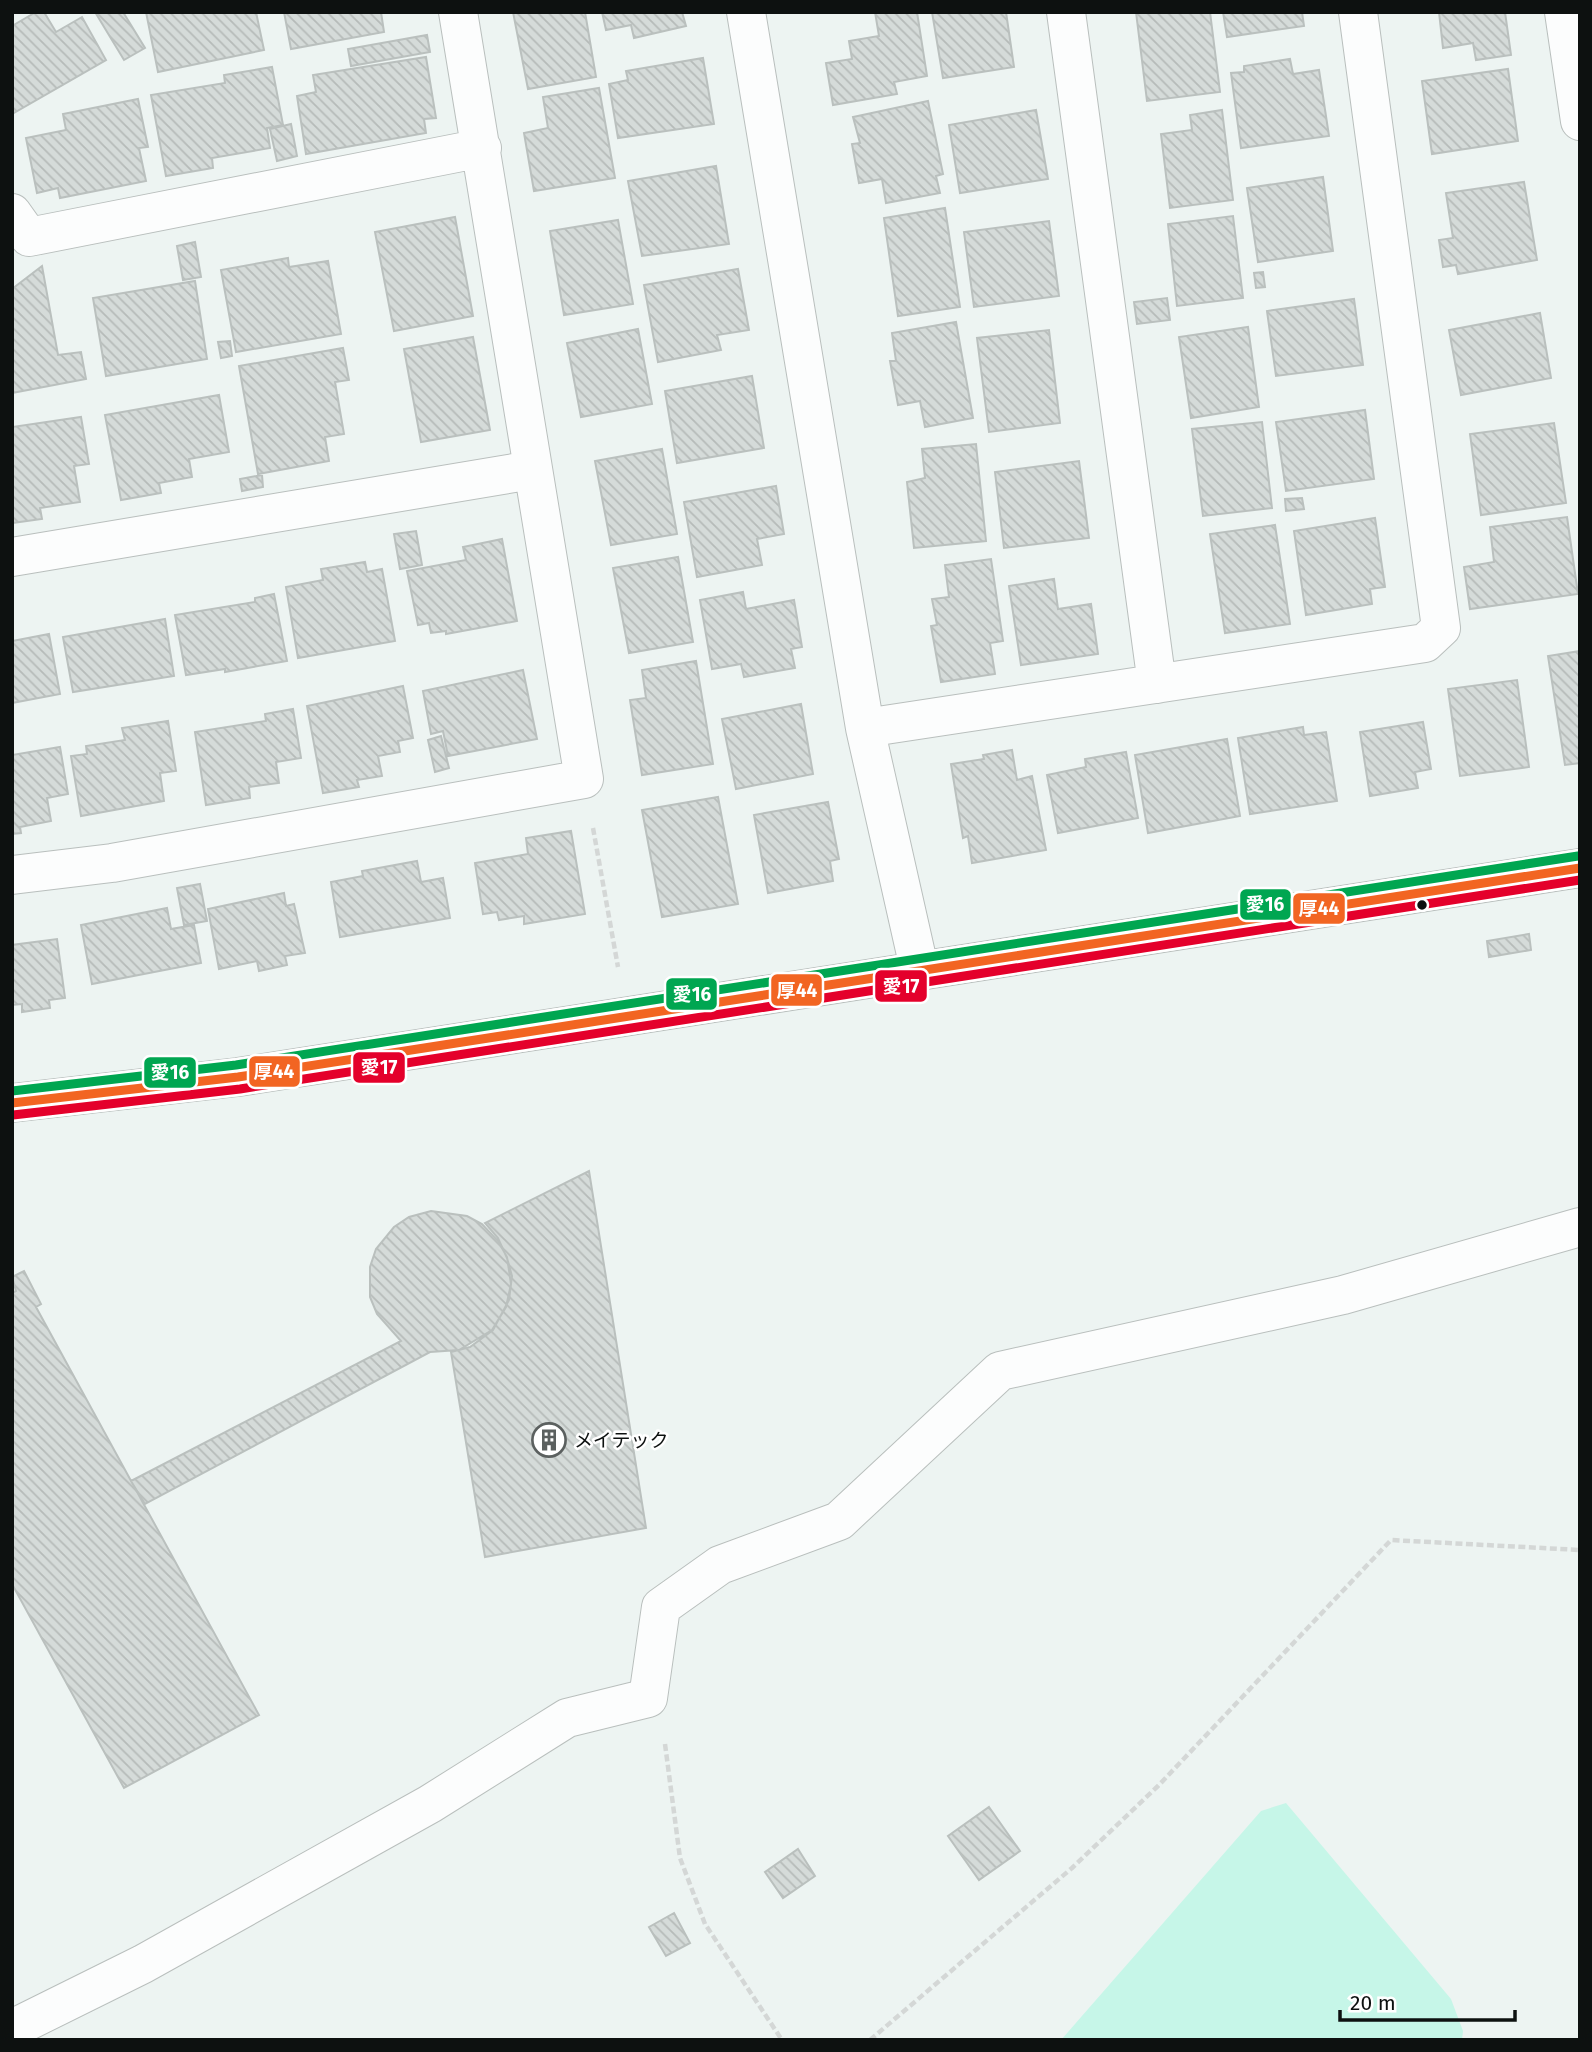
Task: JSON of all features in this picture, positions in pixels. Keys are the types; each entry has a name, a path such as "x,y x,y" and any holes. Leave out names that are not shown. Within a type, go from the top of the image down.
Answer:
{"street":[{"path":"12,875 112,863 584,779 458,12"},
{"path":"746,12 865,728 920,972"},
{"path":"1066,12 1157,684"},
{"path":"865,728 1425,643 1441,628 1358,12"},
{"path":"1564,12 1580,121"},
{"path":"12,213 29,237 482,148"},
{"path":"12,557 532,470"},
{"path":"12,1103 238,1077 1580,868"},
{"path":"12,2036 22,2024 143,1964 430,1804 567,1718 648,1698 661,1607 720,1565 839,1521 1000,1371 1343,1296 1580,1227"}],"path":[{"path":"584,779 627,1017"},
{"path":"870,2040 1072,1868 1158,1786 1391,1540 1580,1550"},
{"path":"648,1698 662,1717 668,1783 680,1858 705,1924 782,2040"}],"green space":[{"path":"1286,1803 1451,1999 1463,2031 1462,2040 1061,2040 1261,1811"}],"building":[{"path":"36,12 44,12 56,32 82,17 106,60 12,114 12,26"},
{"path":"95,12 123,12 145,48 124,60"},
{"path":"146,12 256,12 264,50 158,72"},
{"path":"284,12 381,12 384,32 291,49"},
{"path":"513,12 585,12 596,77 528,89"},
{"path":"602,12 682,12 686,26 634,38 631,25 606,30"},
{"path":"875,12 917,12 927,76 894,82 897,94 833,105 826,63 852,59 849,41 879,36"},
{"path":"932,12 1006,12 1014,67 943,78"},
{"path":"1136,12 1210,12 1220,92 1147,101"},
{"path":"1223,12 1302,12 1304,26 1227,37"},
{"path":"1439,12 1505,12 1511,55 1476,60 1473,43 1443,48"},
{"path":"427,35 430,52 351,66 348,49"},
{"path":"426,57 436,118 424,119 426,133 306,154 297,96 316,92 313,75"},
{"path":"703,58 714,124 618,138 609,84 628,80 626,71"},
{"path":"1290,59 1293,74 1319,70 1329,136 1241,148 1231,73 1244,72 1244,66"},
{"path":"272,67 283,125 267,128 270,148 212,158 213,168 166,176 151,95 225,83 224,75"},
{"path":"1508,69 1518,141 1432,154 1422,81"},
{"path":"599,88 615,178 534,191 524,133 548,128 543,97"},
{"path":"138,99 148,147 139,148 146,181 60,198 58,188 37,193 26,138 66,130 63,114"},
{"path":"928,101 943,174 936,176 940,193 886,203 882,179 859,183 852,144 860,143 853,117"},
{"path":"1036,110 1048,179 960,193 949,125"},
{"path":"1222,110 1233,200 1170,208 1161,134 1192,130 1190,115"},
{"path":"291,124 297,156 277,161 270,129"},
{"path":"716,166 729,244 642,256 628,181"},
{"path":"1323,177 1333,251 1258,262 1247,188"},
{"path":"1524,182 1537,260 1458,274 1456,265 1443,267 1439,240 1453,238 1446,193"},
{"path":"945,208 960,307 898,316 884,218"},
{"path":"1233,216 1243,298 1177,306 1168,224"},
{"path":"455,217 473,316 394,331 375,232"},
{"path":"618,220 633,304 564,315 550,231"},
{"path":"1049,221 1059,296 974,307 964,232"},
{"path":"195,242 201,277 183,280 177,246"},
{"path":"288,258 289,267 328,261 341,334 236,352 221,270"},
{"path":"42,266 58,355 81,352 86,379 12,393 12,289"},
{"path":"738,269 749,330 717,335 721,350 658,362 644,285"},
{"path":"1263,272 1265,287 1256,288 1254,273"},
{"path":"195,281 207,359 106,376 93,298"},
{"path":"1167,298 1170,320 1137,324 1134,302"},
{"path":"1354,299 1363,365 1276,376 1267,311"},
{"path":"1540,313 1551,378 1461,395 1449,330"},
{"path":"956,322 973,418 925,427 920,401 898,405 890,361 896,361 892,333"},
{"path":"1248,327 1259,407 1191,418 1179,337"},
{"path":"638,329 652,404 581,417 567,343"},
{"path":"1049,330 1060,423 989,432 977,338"},
{"path":"473,337 490,430 421,442 404,349"},
{"path":"230,341 232,356 221,358 218,342"},
{"path":"343,348 349,380 335,382 344,434 325,437 329,461 258,474 239,366"},
{"path":"752,376 764,448 677,463 665,391"},
{"path":"219,395 229,452 189,459 192,477 159,483 161,493 121,500 105,415"},
{"path":"1365,410 1374,479 1286,491 1276,422"},
{"path":"81,417 89,464 74,466 80,502 40,508 42,519 12,523 12,427"},
{"path":"1262,422 1272,508 1203,516 1192,429"},
{"path":"1554,423 1566,503 1481,515 1470,434"},
{"path":"976,444 986,541 914,548 907,482 925,478 922,449"},
{"path":"662,449 677,534 611,545 595,461"},
{"path":"1079,461 1089,538 1004,548 995,472"},
{"path":"262,475 263,487 242,491 240,479"},
{"path":"776,486 784,534 757,539 762,565 697,577 684,502"},
{"path":"1302,498 1304,509 1286,511 1285,499"},
{"path":"1567,517 1578,594 1470,609 1464,567 1494,562 1490,527"},
{"path":"1375,518 1385,587 1370,589 1372,604 1306,615 1294,531"},
{"path":"1275,525 1290,624 1225,633 1210,534"},
{"path":"416,531 422,565 400,569 394,534"},
{"path":"502,539 517,621 446,634 446,631 431,633 429,623 418,625 407,571 466,560 463,547"},
{"path":"678,557 693,642 629,653 613,568"},
{"path":"991,559 1003,641 990,643 995,674 941,682 931,626 937,625 932,599 949,597 945,565"},
{"path":"365,562 367,572 382,569 395,641 298,658 286,587 323,580 321,569"},
{"path":"1054,579 1058,609 1091,604 1098,654 1021,665 1009,586"},
{"path":"743,592 746,609 794,600 802,647 791,649 795,668 744,677 741,664 712,669 700,600"},
{"path":"274,594 287,661 225,672 225,669 186,675 175,615 255,602 255,598"},
{"path":"165,619 174,676 73,692 63,637"},
{"path":"49,634 60,694 12,703 12,641"},
{"path":"1580,651 1580,763 1565,765 1548,656"},
{"path":"696,661 713,764 642,775 630,700 646,698 642,670"},
{"path":"523,670 537,739 448,756 443,731 431,734 423,691"},
{"path":"1517,680 1529,767 1460,776 1448,689"},
{"path":"403,686 413,738 398,741 400,752 378,756 382,776 357,780 359,787 323,793 307,706"},
{"path":"801,704 813,774 736,789 722,719"},
{"path":"293,709 301,758 276,762 279,783 249,787 250,798 206,805 195,732 266,721 265,714"},
{"path":"168,721 176,771 160,773 164,801 81,816 71,756 87,754 86,746 125,740 122,728"},
{"path":"1423,722 1431,769 1415,772 1418,788 1370,796 1360,732"},
{"path":"1303,727 1304,735 1326,732 1337,801 1250,814 1238,738"},
{"path":"441,736 449,768 435,772 428,740"},
{"path":"1227,739 1240,816 1148,833 1135,755"},
{"path":"60,747 68,794 47,798 51,821 20,827 21,833 12,834 12,755"},
{"path":"1012,750 1017,780 1032,776 1046,850 972,863 968,836 963,838 951,764 984,759 983,755"},
{"path":"1126,752 1138,818 1058,833 1047,775 1086,767 1085,759"},
{"path":"718,797 738,904 662,917 642,810"},
{"path":"828,802 839,859 830,861 833,881 768,893 754,815"},
{"path":"571,831 585,914 524,924 524,916 499,920 497,912 483,914 475,863 528,854 526,838"},
{"path":"417,861 421,882 443,878 450,918 340,937 331,882 363,876 362,871"},
{"path":"200,884 207,921 184,925 177,888"},
{"path":"284,893 286,906 294,904 305,953 285,956 287,965 259,971 257,961 219,969 208,909"},
{"path":"167,908 171,929 194,925 201,963 92,984 81,925"},
{"path":"1529,934 1531,950 1489,957 1487,941"},
{"path":"57,939 65,998 49,1000 50,1008 22,1012 22,1004 12,1005 12,945"},
{"name":"メイテック","path":"589,1171 646,1528 485,1557 451,1352 470,1347 493,1330 509,1300 512,1276 507,1258 498,1238 485,1223"},
{"path":"431,1211 467,1216 482,1224 498,1241 507,1257 511,1284 506,1307 492,1330 459,1350 430,1352 145,1504 131,1481 401,1341 377,1314 370,1297 370,1267 376,1249 394,1227 409,1217"},
{"path":"24,1271 41,1304 36,1307 259,1715 124,1788 12,1584 12,1293 16,1291 12,1277"},
{"path":"989,1807 1020,1851 979,1880 948,1836"},
{"path":"798,1849 815,1876 783,1898 765,1872"},
{"path":"674,1913 690,1943 666,1956 649,1927"}],"transit line":[{"name":"愛16","path":"12,1091 236,1065 1578,856"},
{"name":"厚44","path":"12,1103 238,1077 1580,868"},
{"name":"愛17","path":"13,1115 240,1089 1580,880"}],"place":[{"name":"メイテック","path":"549,1440"}]}
